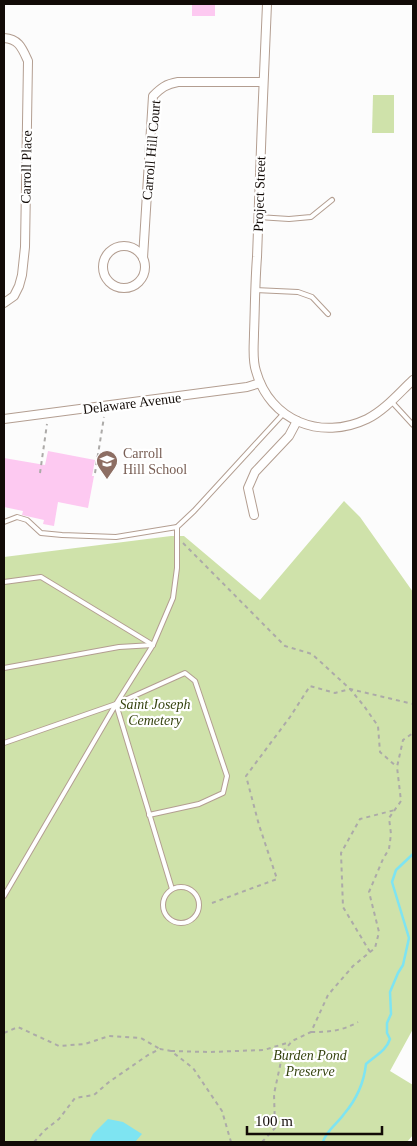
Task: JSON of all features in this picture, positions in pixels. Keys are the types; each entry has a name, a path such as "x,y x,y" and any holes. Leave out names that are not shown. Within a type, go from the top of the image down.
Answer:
{"street":[{"name":"Project Street","path":"260,383 254,360 255,290 267,4"},
{"name":"Carroll Place","path":"4,38 17,41 28,61 25,247 22,274 14,296 4,303"},
{"name":"Carroll Hill Court","path":"143,258 133,248 120,247 113,249 104,260 104,274 108,280 119,287 132,286 142,278 145,271 143,258 153,96 160,88 178,82 263,82"},
{"path":"260,383 270,400 284,413 297,421 320,428 344,427 369,418 391,401 413,380"},
{"name":"Delaware Avenue","path":"4,419 149,401 246,387 260,383"},
{"path":"254,515 248,488 255,472 289,436 297,421"}],"lane":[{"path":"258,217 301,219 312,217 332,200"},
{"path":"255,290 298,292 312,297 328,314"},
{"path":"391,401 413,425"},
{"path":"4,522 16,517 26,520 40,533 100,536 116,536 177,527 284,413"},
{"path":"4,896 116,704 153,645 173,598 177,568 177,527"},
{"path":"4,582 42,577 153,645"},
{"path":"4,668 119,647 153,645"},
{"path":"4,743 116,704 185,673 195,681 228,776 223,793 199,804 148,815"},
{"path":"116,704 148,815 172,889"},
{"path":"188,888 197,896 198,912 190,921 178,923 167,917 163,905 167,893 172,889 188,888"}],"path":[{"path":"95,472 104,417"},
{"path":"40,473 47,424"},
{"path":"177,537 285,646 312,654 350,688 378,726 380,752 396,767"},
{"path":"212,903 277,879 246,776 290,717 310,686 335,693 350,688 413,704"},
{"path":"311,1032 328,995 353,966 375,948 379,932 369,892 389,849 391,834 389,818 401,801 396,767 403,740 413,733"},
{"path":"370,952 343,907 341,853 360,819 395,810"},
{"path":"4,1033 18,1027 60,1046 85,1044 109,1036 141,1038 160,1049 172,1051 209,1052 264,1050 292,1041 311,1032 337,1031 358,1022"},
{"path":"262,1142 275,1128 274,1094 281,1066 282,1052 292,1041"},
{"path":"34,1142 59,1119 75,1098 94,1095 136,1062 160,1049"},
{"path":"172,1051 193,1068 222,1111 231,1142"}],"green space":[{"path":"373,95 394,95 394,133 372,133"},
{"path":"344,501 360,517 413,592 413,1029 390,1071 413,1085 413,1135 407,1142 4,1142 4,557 171,536 184,536 260,600"}],"water":[{"path":"108,1119 123,1122 142,1134 135,1142 89,1142 93,1134"}],"building":[{"path":"192,4 215,4 215,16 192,16"},
{"path":"48,451 95,460 88,508 58,502 54,526 43,524 44,520 22,515 23,511 4,507 4,458 45,465"}],"waterway":[{"path":"323,1142 327,1134 356,1097 366,1064 383,1050 390,1039 387,1033 387,1023 391,1014 390,992 403,965 409,938 392,882 396,870 413,854"}],"place":[{"name":"Carroll Hill School","path":"107,480"}],"park label":[{"name":"Saint Joseph Cemetery","path":"155,712"},
{"name":"Burden Pond Preserve","path":"310,1064"}]}
